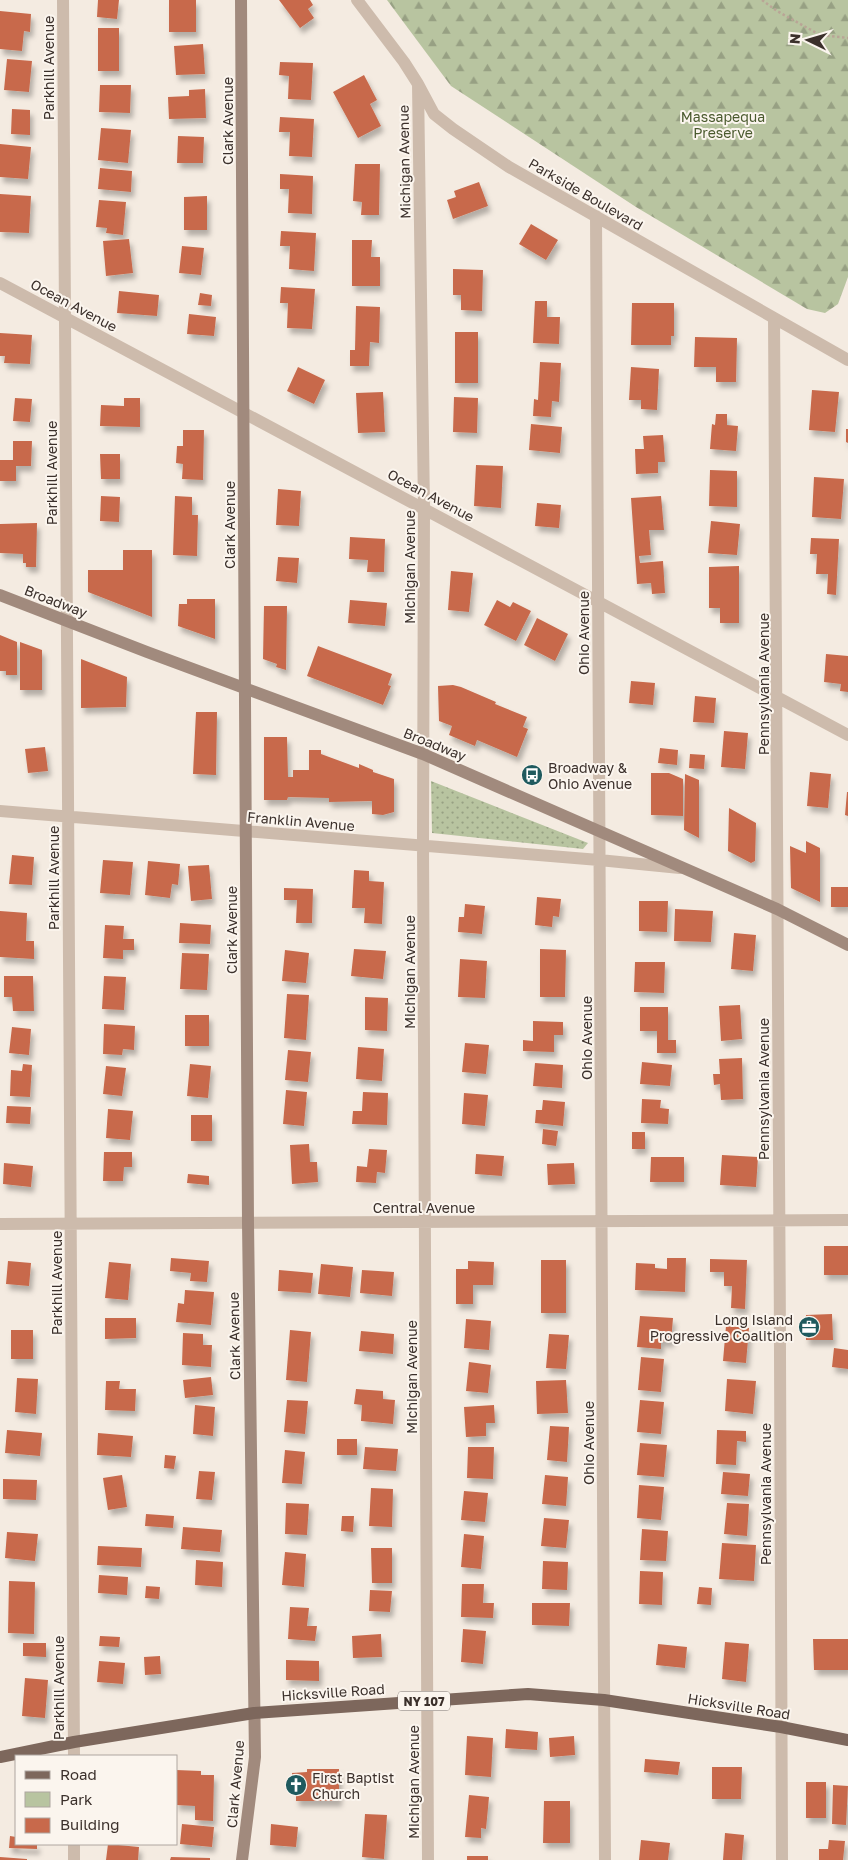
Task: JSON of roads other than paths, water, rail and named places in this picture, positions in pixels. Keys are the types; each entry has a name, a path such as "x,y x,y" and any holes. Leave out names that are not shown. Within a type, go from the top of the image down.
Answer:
{"main road":[{"name":"Hicksville Road","path":"0,1757 74,1742 254,1713 528,1694 604,1700 781,1727 848,1740"}],"street":[{"name":"Parkhill Avenue","path":"63,0 74,1755"},
{"name":"Clark Avenue","path":"240,0 248,1223 255,1757 242,1860"},
{"name":"Parkside Boulevard","path":"357,0 418,84 434,114 452,130 509,167 848,360"},
{"name":"Michigan Avenue","path":"418,84 424,508 423,846 428,1860"},
{"name":"Ohio Avenue","path":"596,216 605,1860"},
{"name":"Ocean Avenue","path":"0,282 848,736"},
{"name":"Pennsylvania Avenue","path":"774,318 778,698 777,909 782,1860"},
{"name":"Broadway","path":"0,595 423,754 777,909 848,945"},
{"name":"Franklin Avenue","path":"0,811 684,868"},
{"name":"Central Avenue","path":"0,1224 848,1220"},
{"path":"74,1845 74,1860"}],"place":[{"name":"Broadway & Ohio Avenue","path":"532,775"},
{"name":"Long Island Progressive Coalition","path":"809,1327"},
{"name":"First Baptist Church","path":"296,1785"}],"park label":[{"name":"Massapequa Preserve","path":"723,124"}]}
